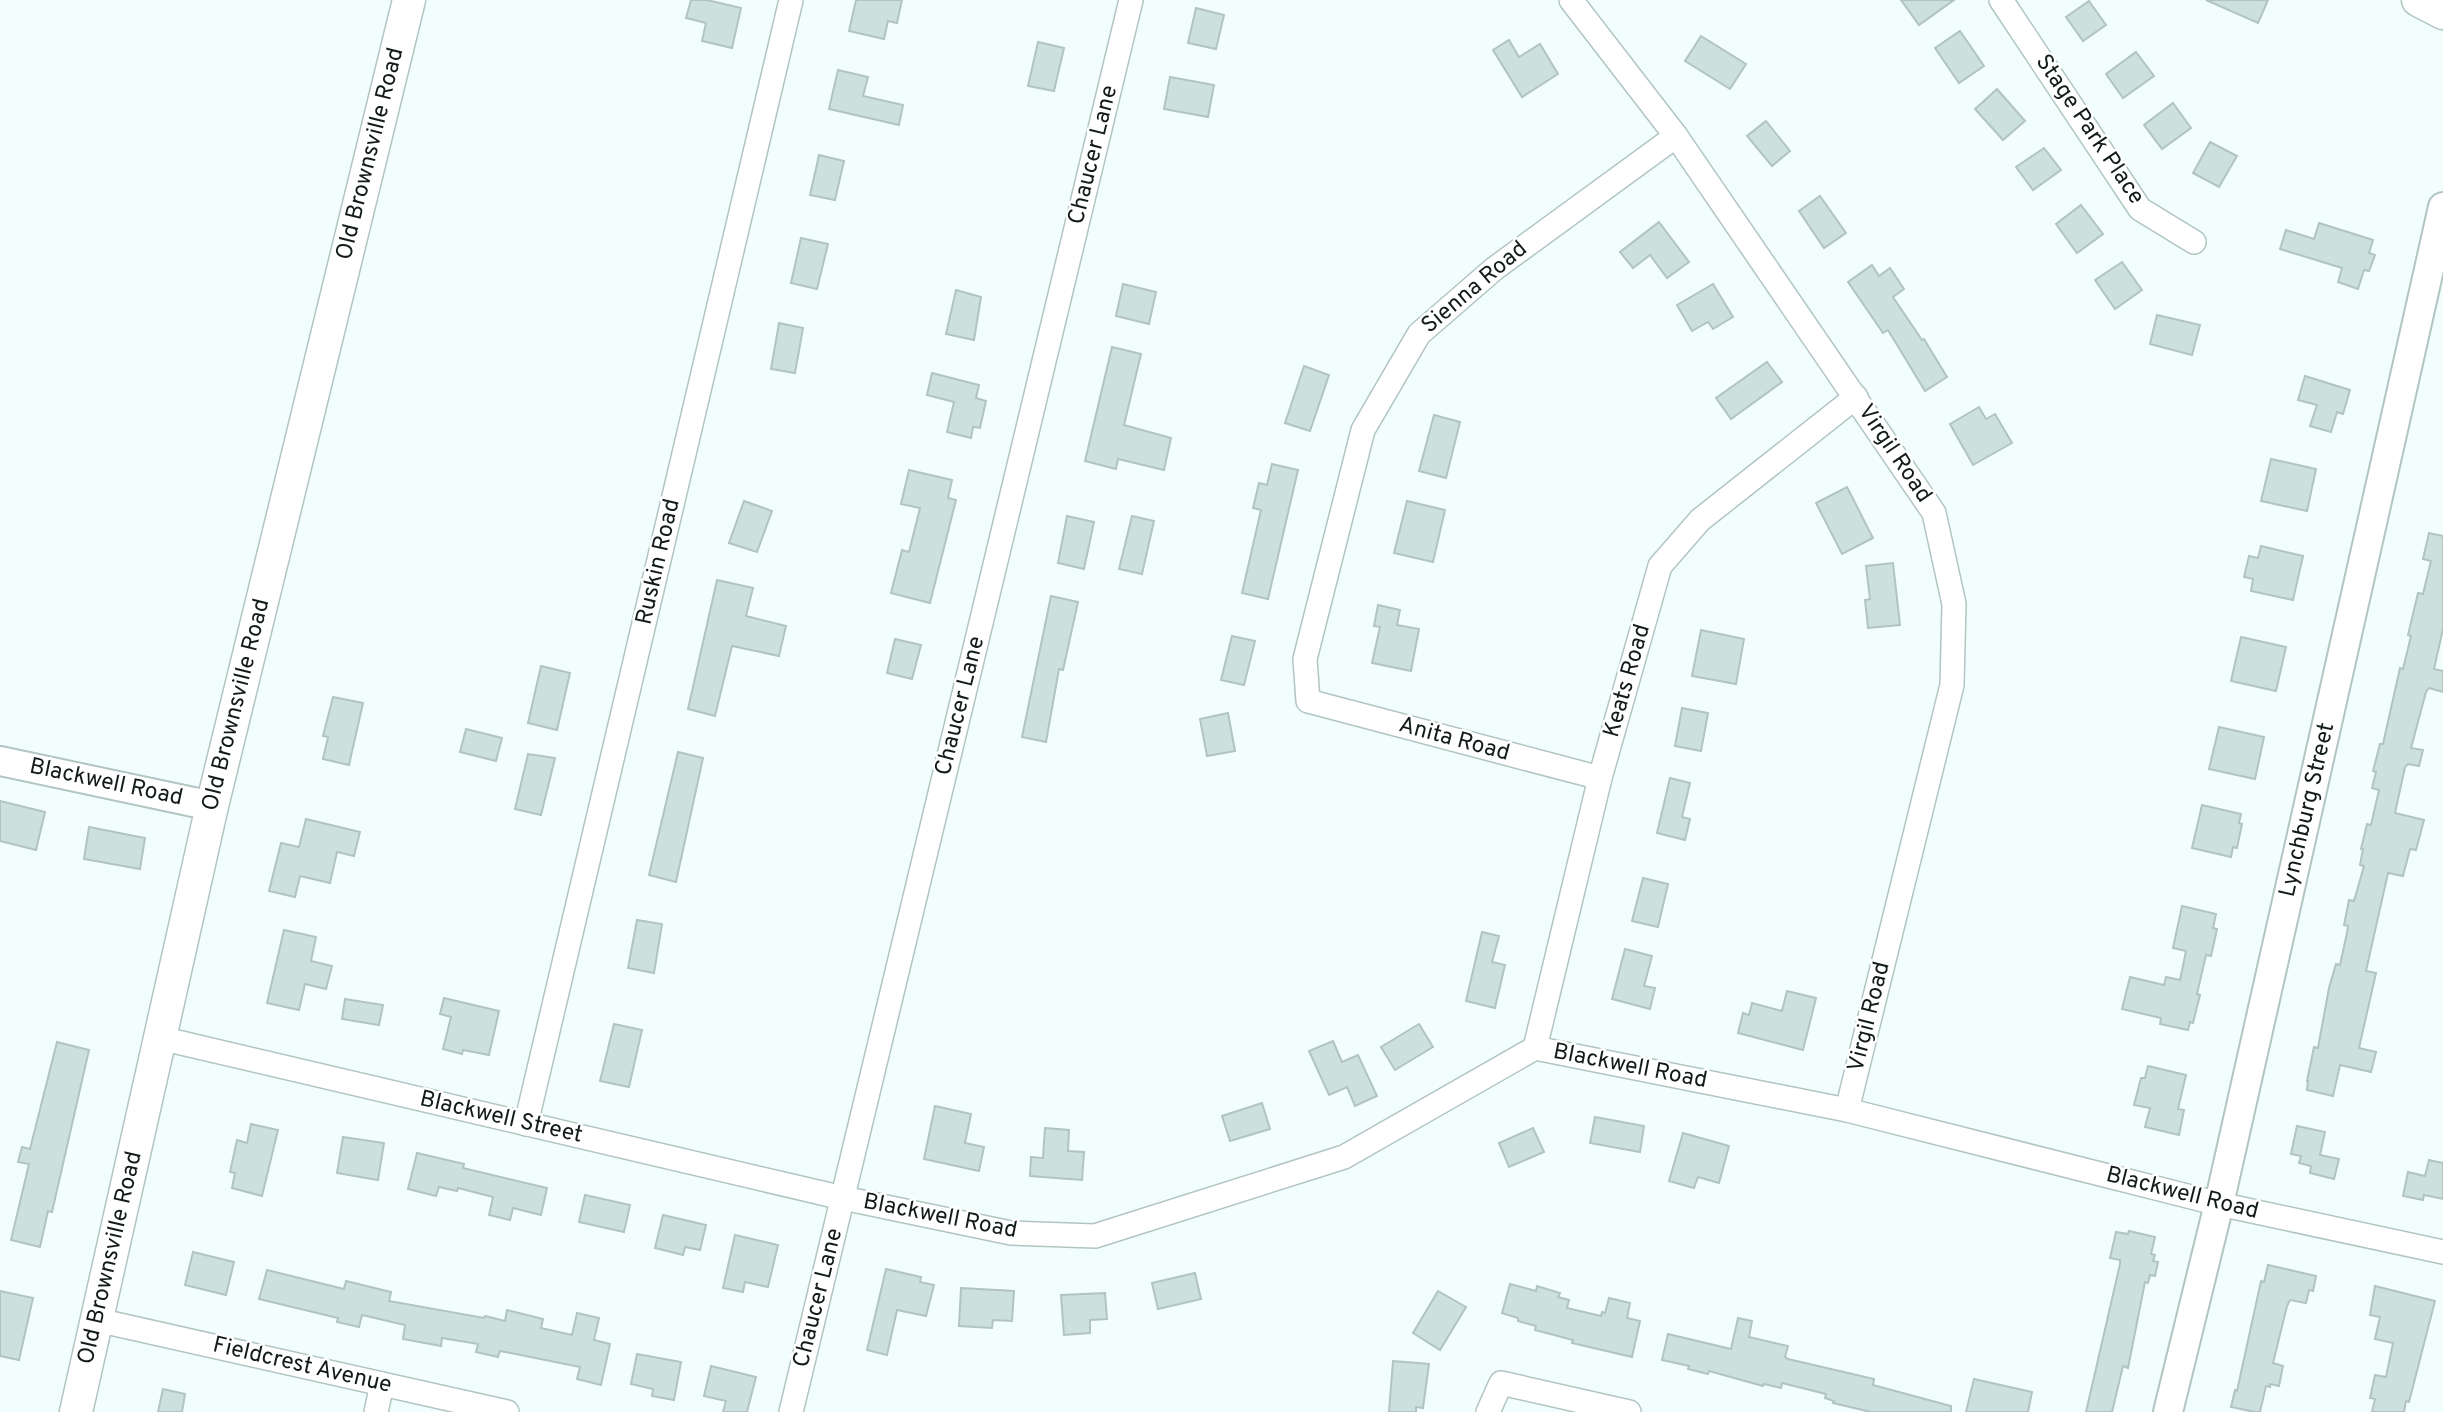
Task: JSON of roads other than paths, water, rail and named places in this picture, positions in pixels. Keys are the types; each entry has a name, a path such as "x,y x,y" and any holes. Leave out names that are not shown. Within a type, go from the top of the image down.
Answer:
{"main road":[{"name":"Old Brownsville Road","path":"76,1412 212,806 409,0"},
{"path":"2418,0 2443,13"}],"street":[{"name":"Ruskin Road","path":"526,1124 791,0"},
{"name":"Chaucer Lane","path":"791,1412 1131,0"},
{"name":"Virgil Road","path":"1572,0 1676,136 1934,513 1954,604 1952,685 1847,1110"},
{"name":"Stage Park Place","path":"2001,0 2140,209 2194,242"},
{"name":"Sienna Road","path":"1308,701 1305,659 1363,430 1419,334 1494,269 1676,136"},
{"name":"Lynchburg Street","path":"2168,1412 2220,1204 2443,207"},
{"name":"Keats Road","path":"1535,1048 1600,778 1660,566 1700,520 1856,397"},
{"name":"Anita Road","path":"1308,701 1600,778"},
{"name":"Blackwell Road","path":"0,761 212,806"},
{"name":"Blackwell Street","path":"160,1038 843,1198"},
{"name":"Blackwell Road","path":"843,1198 1011,1233 1095,1236 1344,1157 1535,1048 1847,1110 2220,1204 2443,1252"},
{"name":"Fieldcrest Avenue","path":"97,1320 507,1412"},
{"path":"1488,1412 1501,1383 1629,1412"},
{"path":"376,1412 383,1384"}]}
